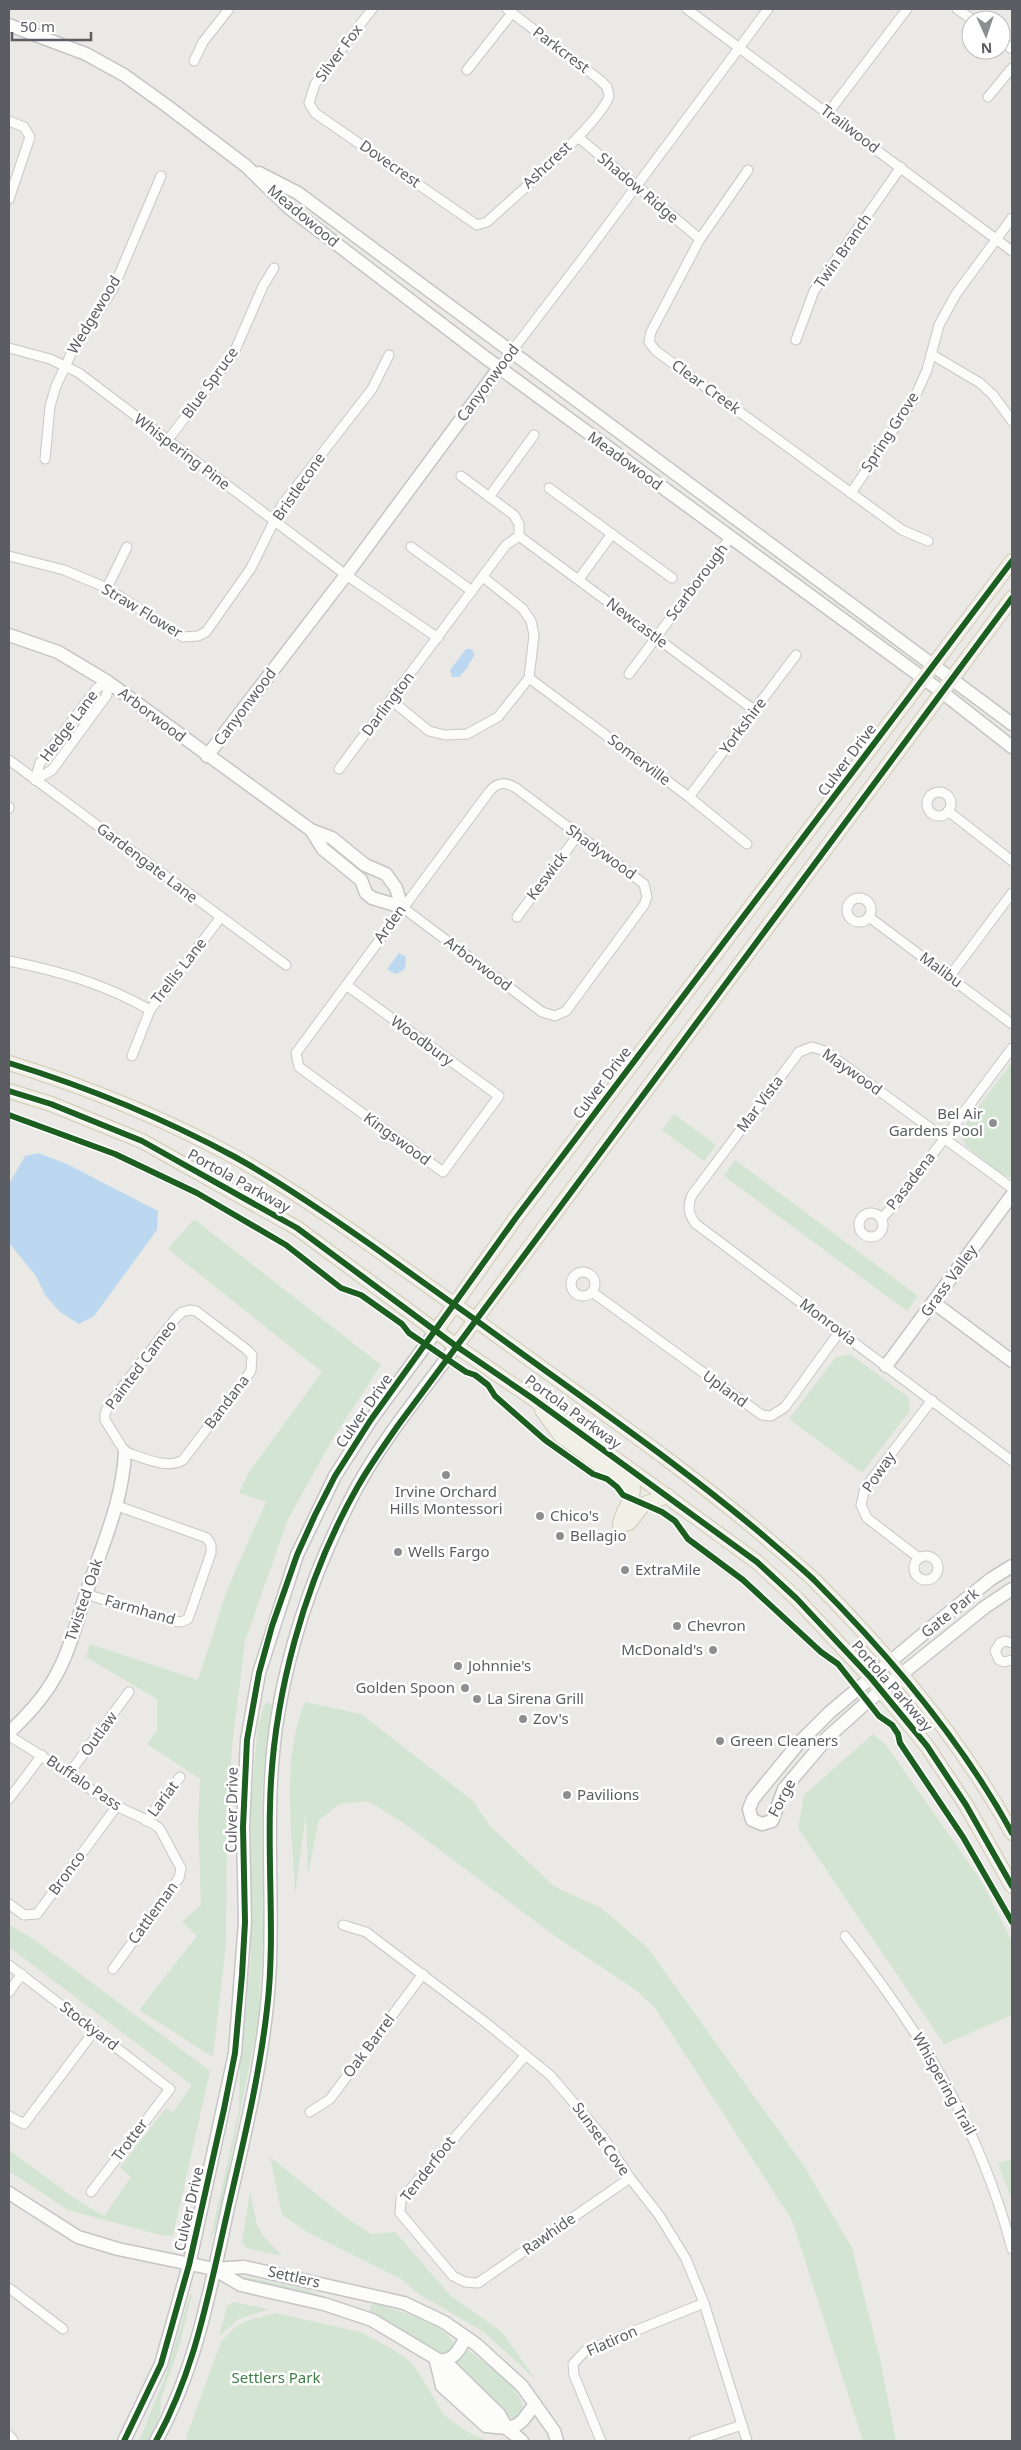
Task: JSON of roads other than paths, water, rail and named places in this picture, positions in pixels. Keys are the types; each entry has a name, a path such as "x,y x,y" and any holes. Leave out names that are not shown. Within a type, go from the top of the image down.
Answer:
{"main road":[{"name":"Meadowood","path":"9,25 86,54 124,75 246,166 288,207 499,368 942,692 1012,747"},
{"name":"Meadowood","path":"246,166 298,193 1012,724"},
{"name":"Canyonwood","path":"207,756 346,575 499,368"},
{"name":"Culver Drive","path":"124,2441 161,2364 189,2265 235,2053 245,1922 243,1827 247,1740 259,1673 297,1555 335,1476 370,1421 515,1219 924,680 1012,561"},
{"path":"156,2441 179,2394 199,2338 248,2119 267,2009 270,1962 270,1806 275,1739 287,1673 311,1587 357,1488 399,1424 1012,598"},
{"name":"Arborwood","path":"9,635 58,652 108,682 311,830 332,838 365,865 386,874 396,888 402,907"},
{"name":"Arborwood","path":"311,830 323,849 361,880 366,893 372,898 402,907"},
{"name":"Portola Parkway","path":"9,1063 57,1078 147,1113 235,1157 312,1204 455,1304 668,1459 736,1513 813,1579 890,1662 942,1726 998,1806 1012,1833"},
{"name":"Portola Parkway","path":"9,1091 51,1104 142,1141 297,1228 456,1346 532,1398 757,1562 797,1599 871,1678 927,1746 961,1798 1012,1886"},
{"name":"Grass Valley","path":"886,1366 1012,1195"},
{"path":"933,1302 1012,1361"},
{"path":"532,1398 561,1436 633,1488 633,1499 620,1516 620,1525 629,1523 644,1504 668,1496"},
{"name":"Twisted Oak","path":"9,1734 36,1706 56,1677 115,1506 124,1476 125,1452"},
{"name":"Gate Park","path":"890,1662 991,1579 1012,1566"},
{"name":"Gate Park","path":"900,1676 985,1607 1012,1589"},
{"name":"Forge","path":"890,1662 830,1712 779,1766 750,1804 752,1820 762,1824 772,1821 779,1797 800,1768 828,1737 900,1676"},
{"path":"9,2193 78,2237 214,2270"},
{"name":"Settlers","path":"214,2270 244,2266 404,2303 444,2322 466,2337 522,2386 554,2431 557,2441"},
{"name":"Settlers","path":"214,2270 241,2285 324,2304 372,2320 412,2343 436,2361 452,2368 499,2414 507,2428"},
{"path":"466,2337 453,2358 446,2361 436,2361 442,2386 486,2426 507,2428 524,2420 535,2404"},
{"path":"507,2428 522,2441"}],"street":[{"path":"194,61 203,42 229,9"},
{"name":"Silver Fox","path":"308,99 315,84 372,9"},
{"name":"Trailwood","path":"687,9 1012,251"},
{"name":"Canyonwood","path":"499,368 740,49 768,9"},
{"path":"828,113 906,9"},
{"path":"467,70 509,11"},
{"name":"Parkcrest","path":"509,11 600,80 607,87 609,96"},
{"path":"988,96 1012,68"},
{"name":"Ashcrest","path":"477,226 487,222 578,137 601,111 609,96"},
{"name":"Dovecrest","path":"308,99 315,113 477,226"},
{"path":"9,121 24,127 30,136 9,199"},
{"name":"Shadow Ridge","path":"578,137 636,187 700,238"},
{"name":"Twin Branch","path":"796,340 814,291 901,167"},
{"name":"Clear Creek","path":"748,170 700,238 651,332 649,342 656,351 902,530 928,541"},
{"name":"Wedgewood","path":"45,459 50,406 65,366 113,289 161,176"},
{"name":"Spring Grove","path":"851,493 905,414 927,370 938,325 952,302 1012,218"},
{"name":"Blue Spruce","path":"167,441 233,355 263,286 274,268"},
{"name":"Whispering Pine","path":"9,348 26,351 79,373 346,575"},
{"path":"931,354 980,383 993,395 1012,421"},
{"name":"Bristlecone","path":"190,638 206,632 235,592 251,568 282,505 372,389 388,355"},
{"path":"489,497 534,435"},
{"path":"461,476 514,515 519,524 519,536"},
{"path":"549,488 672,578"},
{"path":"579,579 612,534"},
{"name":"Darlington","path":"339,770 506,545 519,536"},
{"name":"Newcastle","path":"519,536 754,710"},
{"name":"Scarborough","path":"629,674 730,538"},
{"path":"107,588 127,547"},
{"path":"411,547 472,591"},
{"name":"Straw Flower","path":"9,556 64,570 107,588 183,637 190,638"},
{"path":"346,575 438,638"},
{"path":"391,700 429,731 445,736 467,734 498,717 529,678 534,635 531,620 523,608 483,577"},
{"name":"Yorkshire","path":"689,797 796,655"},
{"name":"Somerville","path":"529,678 689,797 747,844"},
{"name":"Hedge Lane","path":"35,780 40,763 97,688 108,682"},
{"name":"Hedge Lane","path":"35,780 52,770 107,695 108,682"},
{"name":"Gardengate Lane","path":"9,760 286,965"},
{"name":"Shadywood","path":"494,785 509,783 644,884 647,897 644,905 566,1010 556,1016"},
{"name":"Arden","path":"299,1067 296,1053 402,907 494,785"},
{"path":"948,811 1012,861"},
{"name":"Keswick","path":"517,916 578,835"},
{"path":"950,976 1012,893"},
{"name":"Arborwood","path":"402,907 542,1012 556,1016"},
{"name":"Malibu","path":"869,917 1012,1024"},
{"name":"Trellis Lane","path":"132,1056 150,1010 221,918"},
{"path":"9,961 90,981 122,994 150,1010"},
{"name":"Woodbury","path":"346,985 499,1096"},
{"name":"Maywood","path":"812,1047 825,1051 1012,1188"},
{"name":"Mar Vista","path":"713,1168 799,1052 812,1047"},
{"name":"Pasadena","path":"881,1218 896,1203 1012,1048"},
{"name":"Kingswood","path":"299,1067 442,1172 499,1096"},
{"name":"Monrovia","path":"713,1168 690,1200 688,1210 693,1220 1012,1461"},
{"name":"Upland","path":"592,1292 762,1415 771,1416 785,1407 840,1331"},
{"name":"Bandana","path":"125,1452 167,1464 175,1464 183,1460 250,1371 252,1355 196,1312 190,1310"},
{"name":"Painted Cameo","path":"125,1452 105,1420 109,1404 176,1318 182,1312 190,1310"},
{"name":"Poway","path":"919,1558 867,1518 861,1505 865,1488 932,1400"},
{"name":"Farmhand","path":"86,1594 171,1621 181,1622 188,1619 211,1553 211,1545 207,1538 115,1506"},
{"path":"1012,1643 1000,1642 995,1651 1000,1660 1004,1662 1012,1660"},
{"name":"Outlaw","path":"68,1775 129,1692"},
{"name":"Buffalo Pass","path":"9,1734 117,1806 160,1829"},
{"path":"9,1798 42,1755"},
{"name":"Lariat","path":"146,1821 180,1777"},
{"name":"Bronco","path":"9,1904 24,1915 37,1914 117,1806"},
{"name":"Cattleman","path":"113,1969 179,1878 181,1868 169,1850 160,1829"},
{"name":"Sunset Cove","path":"342,1925 366,1932 423,1974 550,2075 577,2104 603,2137 630,2178 659,2215 686,2259 704,2303 747,2441"},
{"name":"Whispering Trail","path":"845,1936 909,2024 934,2062 955,2100 975,2139 1012,2249"},
{"name":"Stockyard","path":"9,1964 170,2088"},
{"path":"9,1992 22,1974"},
{"name":"Oak Barrel","path":"310,2112 330,2099 423,1974"},
{"path":"9,2116 24,2124 95,2030"},
{"name":"Tenderfoot","path":"465,2282 453,2276 400,2213 402,2200 525,2056"},
{"name":"Trotter","path":"91,2192 170,2088"},
{"name":"Rawhide","path":"465,2282 478,2283 630,2178"},
{"path":"9,2288 63,2329"},
{"name":"Flatiron","path":"601,2441 574,2375 573,2364 585,2351 704,2303"},
{"path":"694,2441 742,2425"}],"water":[{"path":"466,649 473,651 474,657 459,677 452,677 450,670"},
{"path":"399,953 406,957 405,966 402,971 395,974 387,969"},
{"path":"38,1153 67,1164 158,1211 157,1230 94,1316 79,1324 60,1312 45,1295 36,1276 9,1243 9,1184 25,1156"}],"place":[{"name":"Bel Air Gardens Pool","path":"993,1123"},
{"name":"Irvine Orchard Hills Montessori","path":"446,1475"},
{"name":"Chico's","path":"540,1516"},
{"name":"Bellagio","path":"560,1536"},
{"name":"Wells Fargo","path":"398,1552"},
{"name":"ExtraMile","path":"625,1570"},
{"name":"Chevron","path":"677,1626"},
{"name":"McDonald's","path":"713,1650"},
{"name":"Johnnie's","path":"458,1666"},
{"name":"Golden Spoon","path":"465,1688"},
{"name":"La Sirena Grill","path":"477,1699"},
{"name":"Zov's","path":"523,1719"},
{"name":"Green Cleaners","path":"720,1741"},
{"name":"Pavilions","path":"567,1795"}],"park label":[{"name":"Settlers Park","path":"276,2378"}]}
